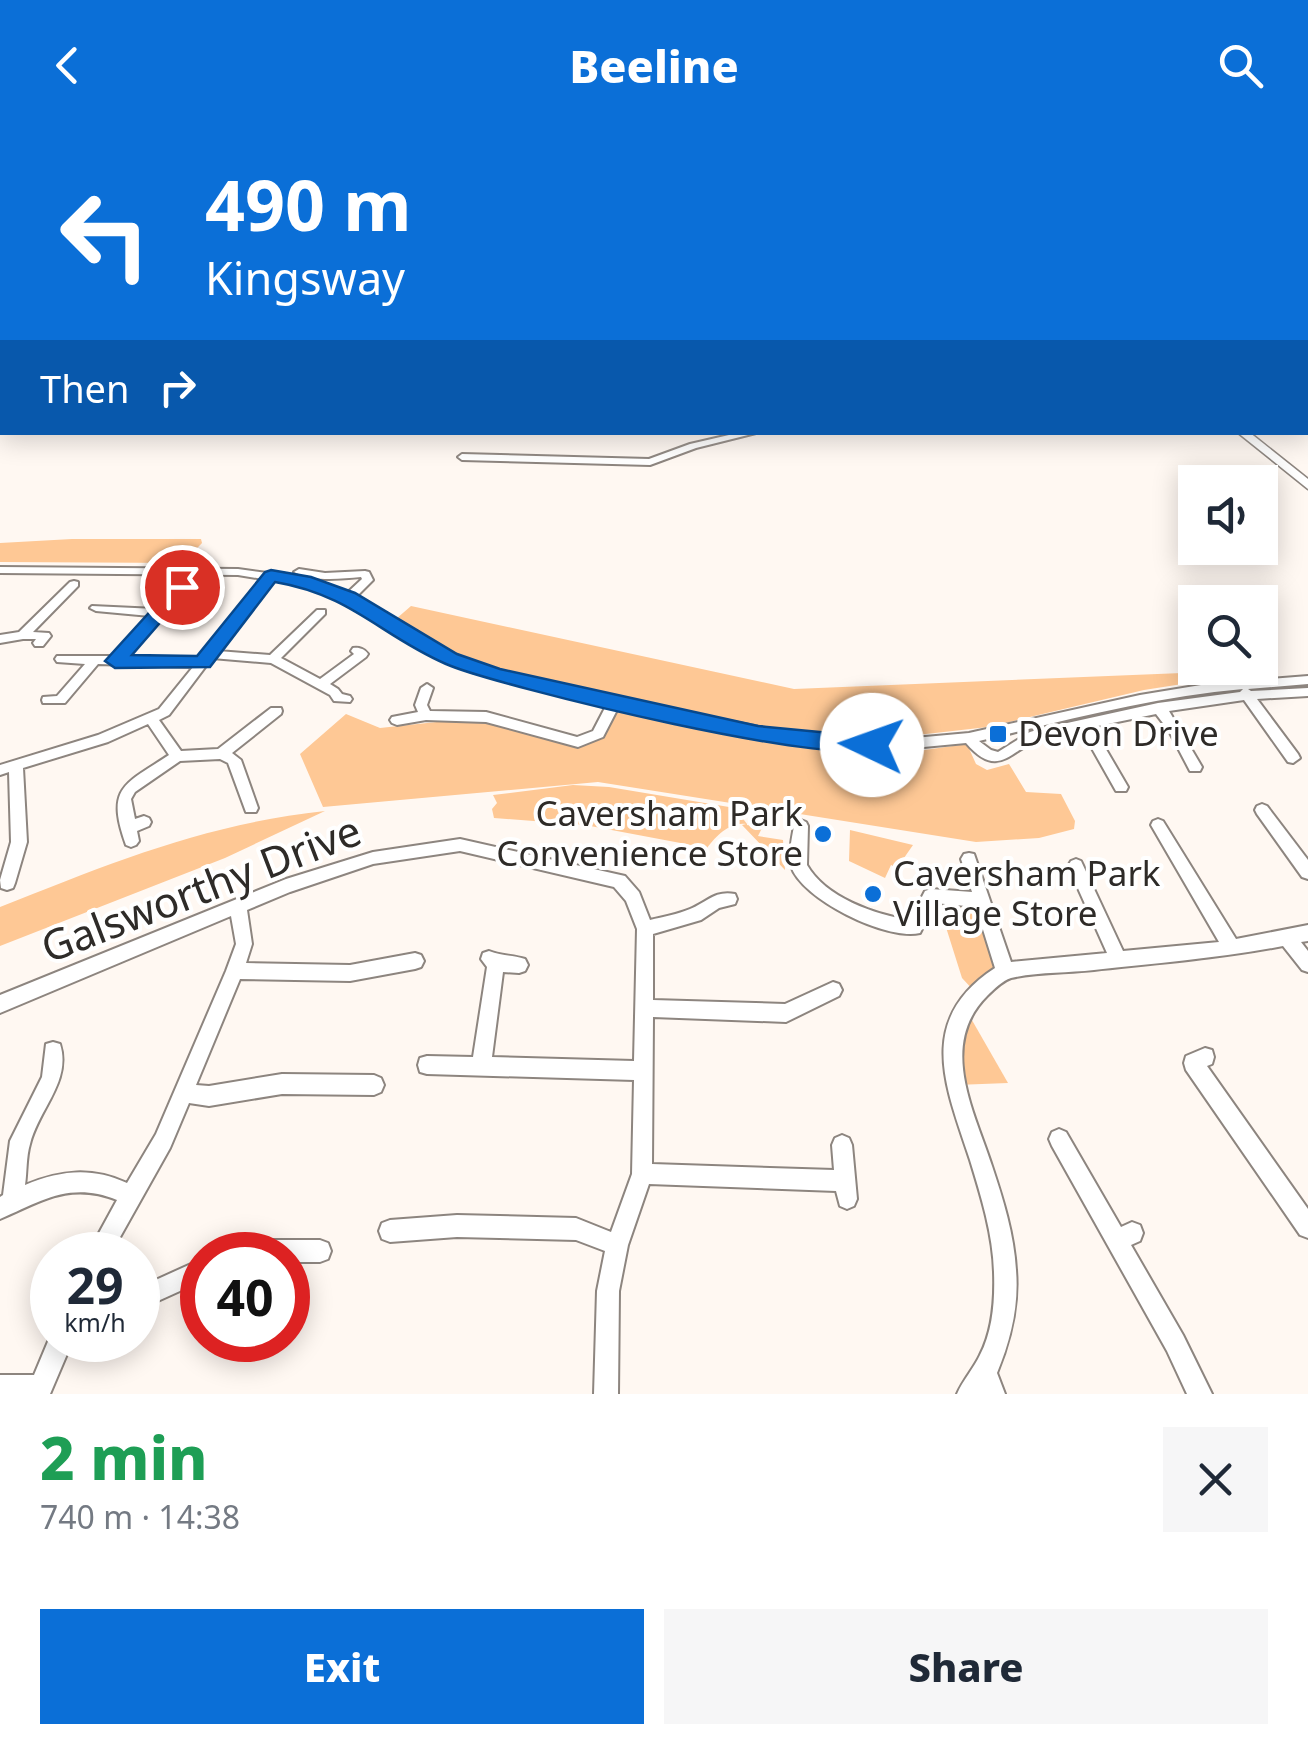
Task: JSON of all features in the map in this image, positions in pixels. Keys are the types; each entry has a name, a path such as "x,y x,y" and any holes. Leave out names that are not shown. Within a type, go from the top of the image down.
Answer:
{"main road":[{"path":"1246,435 1308,485"}],"street":[{"path":"462,456 650,462 694,446 743,435"},
{"path":"238,563 325,576 364,574 368,580 349,597"},
{"path":"0,584 17,569"},
{"path":"0,570 271,576 305,581 349,597 450,658 496,675 807,742 892,745 968,738 1018,724 1207,688 1308,680"},
{"path":"7,883 19,842 8,769 102,739 170,707 271,576"},
{"path":"23,634 74,584"},
{"path":"115,661 182,587"},
{"path":"103,606 158,613"},
{"path":"273,659 321,612"},
{"path":"0,639 23,634 45,638"},
{"path":"320,685 362,654"},
{"path":"61,659 273,659 346,700"},
{"path":"55,701 93,662"},
{"path":"426,715 421,705 428,688"},
{"path":"968,738 984,752 998,757 1034,735 1158,708 1246,693 1308,692"},
{"path":"1246,693 1294,758"},
{"path":"397,720 426,715 486,717 578,742 598,734 614,702"},
{"path":"1158,708 1180,732 1183,747 1195,767"},
{"path":"152,718 177,756"},
{"path":"222,754 272,718"},
{"path":"1086,724 1121,787"},
{"path":"135,830 124,799 130,788 177,756 222,754 234,760 252,802"},
{"path":"1262,810 1308,872"},
{"path":"1158,825 1232,948"},
{"path":"801,826 798,864 810,886 894,927 914,928 930,896 981,900"},
{"name":"Galsworthy Drive","path":"0,1004 238,906 330,870 373,858 460,845 619,881 633,897 645,929 642,1174 608,1291 606,1394"},
{"path":"969,859 1005,970"},
{"path":"1076,866 1118,958"},
{"path":"645,929 695,915 716,901 729,899"},
{"path":"112,1232 183,1093 235,970 244,944 238,906"},
{"path":"969,1394 989,1382 1003,1318 1005,1248 952,1064 959,1020 968,1001 984,983 1005,970 1232,948 1308,933"},
{"path":"1286,937 1308,964"},
{"path":"235,970 350,973 415,961"},
{"path":"481,1066 492,961 519,964"},
{"path":"645,1008 786,1012 833,990"},
{"path":"6,1204 20,1141 51,1078 53,1052"},
{"path":"1192,1062 1308,1227"},
{"path":"428,1065 643,1070"},
{"path":"183,1093 209,1096 282,1084 374,1085"},
{"path":"1058,1138 1125,1236 1200,1394"},
{"path":"642,1174 846,1190 842,1145"},
{"path":"6,1204 52,1184 74,1180 107,1183 133,1197"},
{"path":"390,1231 457,1226 576,1229 618,1246"},
{"path":"310,1251 320,1251"},
{"path":"0,1387 39,1391 52,1362"}],"shaded area":[{"path":"201,539 202,543 183,563 0,562 0,543"},
{"path":"411,606 794,689 1178,673 1178,685 988,727 873,740 765,729 592,693 483,665 427,640 396,619"},
{"path":"630,710 772,743 889,755 967,744 976,764 987,770 1009,764 1026,792 1061,794 1075,821 1074,829 1039,838 976,842 598,782 323,807 300,754 346,714 380,728 474,718 577,745 601,736 618,711"},
{"path":"573,785 609,787 735,808 747,825 762,828 758,836 783,840 785,870 742,825 746,824 729,827 707,848 585,825 494,818 492,809 497,803 493,795"},
{"path":"325,811 225,858 0,946 0,907 198,835"},
{"path":"850,830 913,845 897,868 891,865 885,878 849,861"},
{"path":"932,902 973,903 984,908 1005,971 976,993 962,978 944,921 926,914"},
{"path":"965,1008 1008,1083 956,1085"}],"place":[{"name":"Devon Drive","path":"998,734"},
{"name":"Caversham Park Convenience Store","path":"823,834"},
{"name":"Caversham Park Village Store","path":"873,894"}],"route":[{"path":"182,587 115,661 202,663 271,576 305,581 349,597 427,646 496,675 758,734 807,742 872,745"}]}
